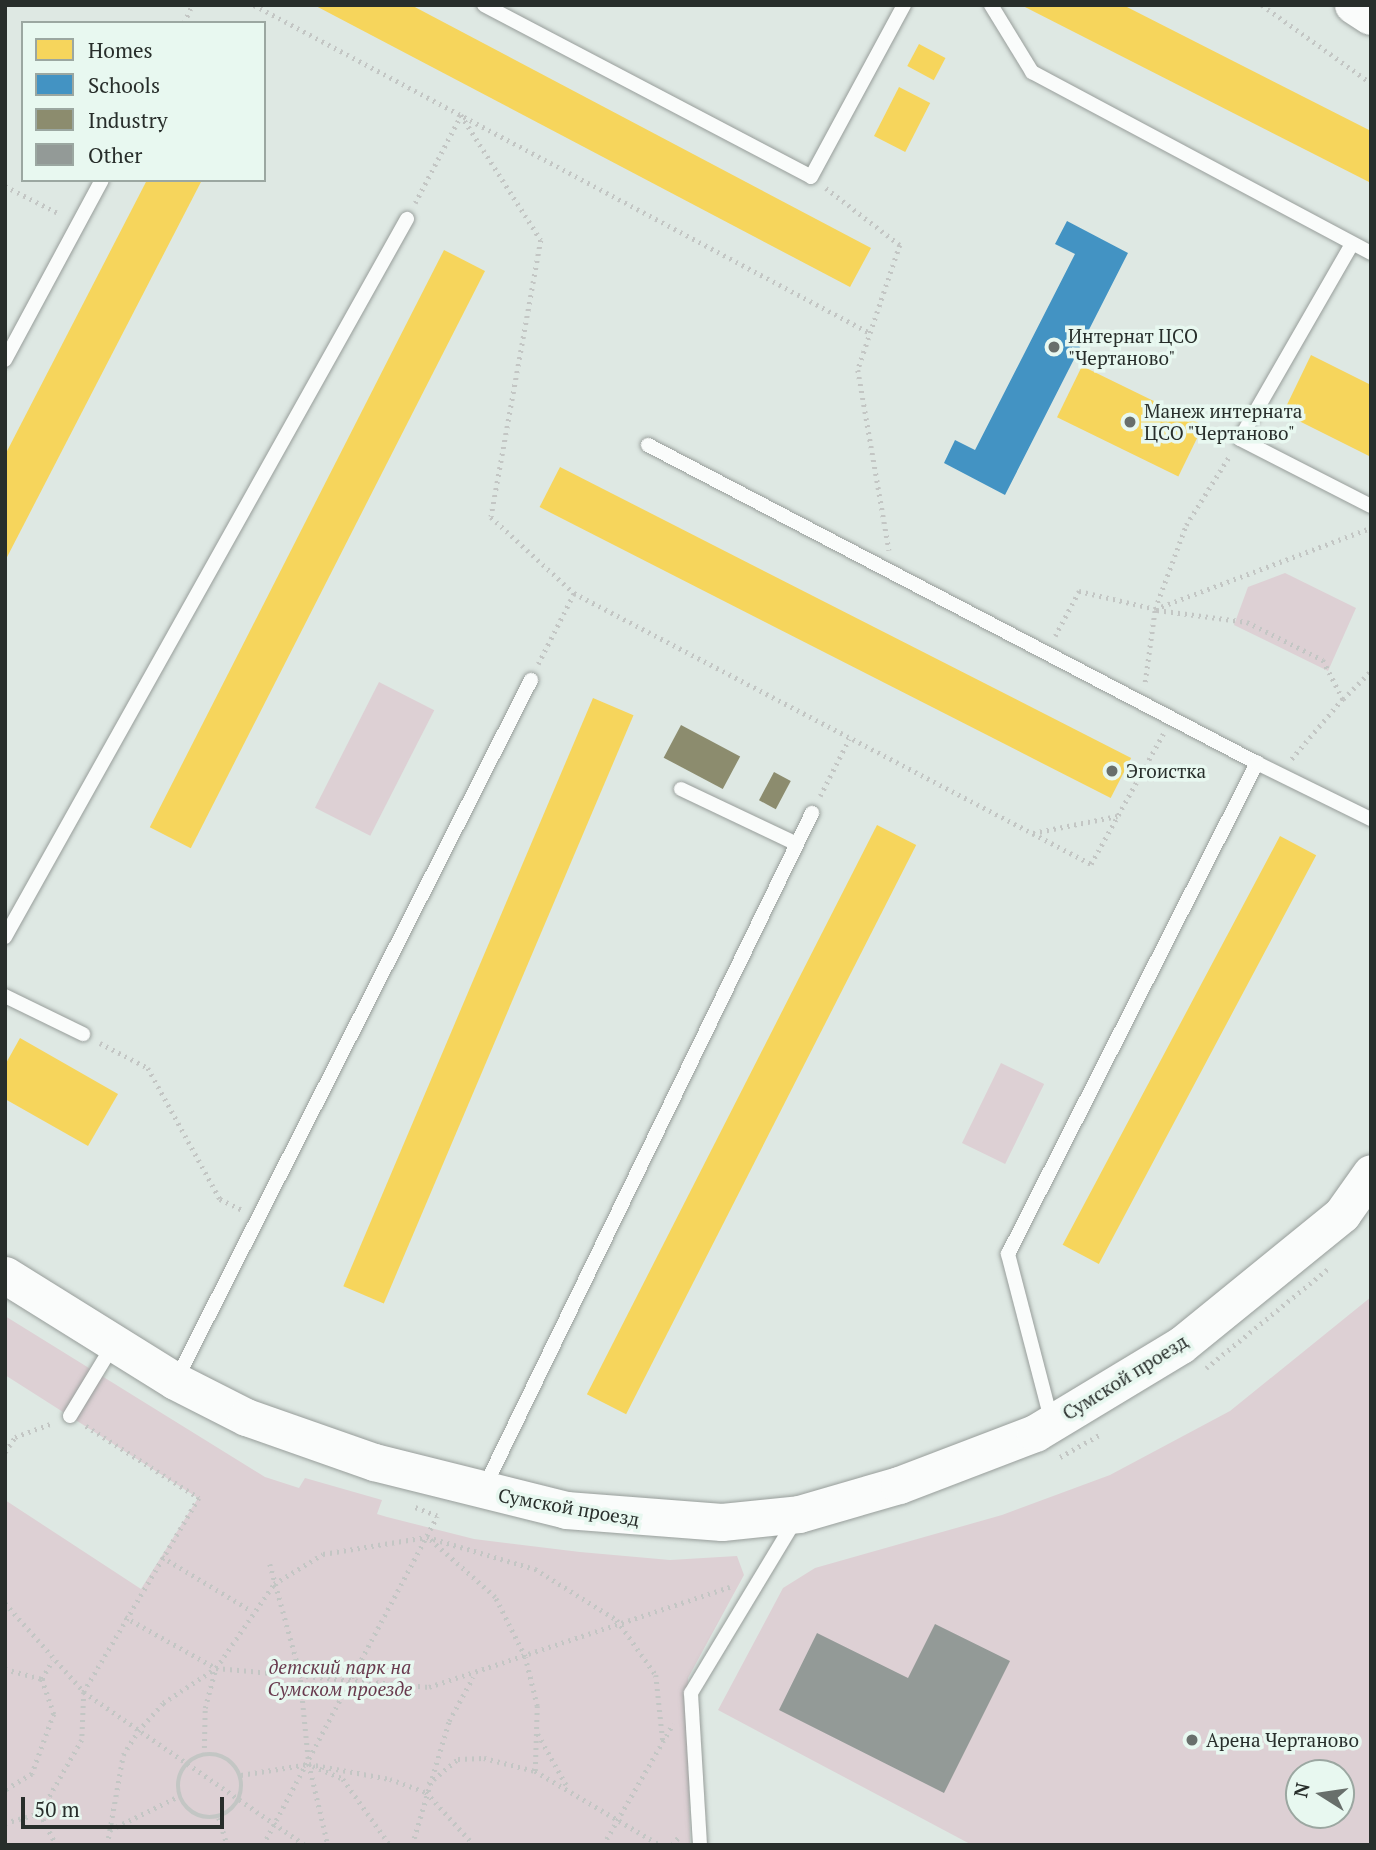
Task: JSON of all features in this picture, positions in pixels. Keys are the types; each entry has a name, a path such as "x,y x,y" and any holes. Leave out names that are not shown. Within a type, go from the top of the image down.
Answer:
{"main road":[{"path":"1354,5 1371,16"}],"street":[{"name":"Сумской проезд","path":"5,1275 113,1345 246,1417 482,1491 638,1520 799,1514 989,1454 1052,1423 1181,1345 1342,1214 1371,1173"}],"lane":[{"path":"484,5 811,177 904,5"},
{"path":"991,5 1032,72 1371,253"},
{"path":"5,360 101,182"},
{"path":"5,936 407,219"},
{"path":"1352,244 1240,439 1371,506"},
{"path":"648,445 892,570 1171,720 1371,819"},
{"path":"176,1381 531,680"},
{"path":"1052,1423 1008,1254 1256,762"},
{"path":"681,789 797,844"},
{"path":"482,1491 812,813"},
{"path":"5,996 83,1034"},
{"path":"70,1416 113,1345"},
{"path":"700,1845 691,1693 799,1514"}],"path":[{"path":"185,21 192,5"},
{"path":"254,5 870,333"},
{"path":"1262,5 1371,83"},
{"path":"407,219 461,116"},
{"path":"461,116 541,240 491,517 574,593 1091,864 1171,720"},
{"path":"811,177 900,245 858,370 892,570"},
{"path":"5,186 38,203"},
{"path":"1143,704 1155,609 1186,525 1240,439"},
{"path":"1155,609 1371,528"},
{"path":"1046,652 1079,591 1155,609 1247,622 1323,660 1343,699"},
{"path":"531,680 574,593"},
{"path":"1279,774 1343,699 1371,671"},
{"path":"812,813 849,739"},
{"path":"1031,833 1118,816"},
{"path":"83,1034 148,1068 220,1199 260,1217"},
{"path":"5,1452 15,1437 70,1416 199,1498 125,1617 83,1692 82,1740 40,1813 5,1823"},
{"path":"264,1845 309,1764 437,1516 406,1504"},
{"path":"427,1537 495,1597 525,1657 537,1729 550,1765 570,1790"},
{"path":"204,1755 205,1708 216,1668 252,1611 274,1584 323,1554 427,1537 535,1569 617,1620 656,1675 663,1742"},
{"path":"162,1557 252,1611"},
{"path":"270,1564 300,1673 309,1764 328,1845"},
{"path":"125,1617 216,1668 300,1673 349,1683 429,1686 474,1677 617,1620 761,1578"},
{"path":"5,1603 52,1661 83,1692 305,1845"},
{"path":"5,1790 32,1774 51,1735 54,1714 42,1679 52,1661"},
{"path":"107,1845 123,1755 138,1731 163,1703 216,1668"},
{"path":"5,1669 42,1679"},
{"path":"412,1845 428,1784 449,1721 474,1677"},
{"path":"603,1845 691,1693"},
{"path":"536,1772 537,1729"},
{"path":"186,1763 204,1755 232,1762 241,1775 240,1800 219,1818"},
{"path":"428,1784 458,1759 484,1758 536,1772 660,1845"},
{"path":"186,1763 178,1796 187,1810 219,1818"},
{"path":"309,1764 343,1779 390,1845"},
{"path":"241,1775 309,1764 344,1767 426,1792 474,1845"},
{"path":"109,1830 178,1796"},
{"path":"40,1813 56,1845"},
{"path":"219,1818 227,1845"}],"green space":[{"path":"1285,573 1356,608 1328,671 1234,625 1248,587"},
{"path":"379,682 434,710 370,836 315,808"},
{"path":"1001,1063 1044,1084 1005,1164 962,1143"},
{"path":"1371,1297 1371,1845 972,1845 718,1710 783,1588 815,1568 1002,1515 1110,1475 1230,1411"},
{"name":"детский парк на Сумском проезде","path":"5,1316 265,1477 299,1488 305,1478 382,1500 377,1514 474,1539 580,1552 670,1560 737,1556 744,1575 688,1678 690,1845 5,1845 5,1500 141,1589 198,1498 5,1375"}],"building: Homes":[{"path":"314,5 411,5 871,248 850,287"},
{"path":"1021,5 1123,5 1371,131 1371,183"},
{"path":"919,44 945,58 934,80 907,66"},
{"path":"899,87 930,103 905,152 874,136"},
{"path":"146,182 201,182 5,561 5,455"},
{"path":"444,250 485,271 191,848 150,827"},
{"path":"1311,355 1371,385 1371,457 1283,413"},
{"name":"Манеж интерната ЦСО \"Чертаново\"","path":"1082,366 1203,425 1178,476 1057,417"},
{"path":"560,467 1131,758 1111,798 540,507"},
{"path":"593,698 634,715 384,1303 343,1286"},
{"path":"877,825 916,845 626,1414 587,1394"},
{"path":"1280,836 1316,855 1099,1264 1063,1245"},
{"path":"20,1038 118,1094 88,1146 5,1099 5,1065"}],"building: Schools":[{"name":"Интернат ЦСО \"Чертаново\"","path":"1067,221 1128,253 1005,495 944,463 955,440 975,450 1075,254 1055,244"}],"building: Industry":[{"path":"681,725 740,756 723,789 664,758"},
{"path":"774,772 791,781 776,809 759,800"}],"building: Other":[{"path":"935,1624 1010,1661 944,1793 779,1710 817,1633 908,1678"}],"place":[{"name":"Интернат ЦСО \"Чертаново\"","path":"1054,347"},
{"name":"Манеж интерната ЦСО \"Чертаново\"","path":"1130,422"},
{"name":"Эгоистка","path":"1112,771"},
{"name":"Арена Чертаново","path":"1192,1740"}]}
